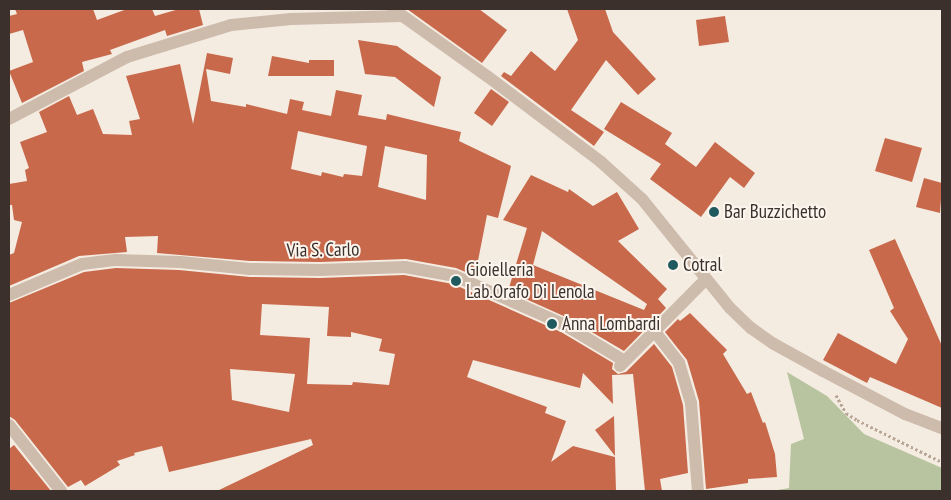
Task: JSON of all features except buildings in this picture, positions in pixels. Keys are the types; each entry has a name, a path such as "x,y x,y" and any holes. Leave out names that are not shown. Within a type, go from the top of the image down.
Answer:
{"street":[{"path":"9,120 127,57 231,25 397,12 487,76 601,162 642,198 730,308 752,328 774,344 823,371 906,414 942,428"},
{"name":"Via S. Carlo","path":"9,295 82,264 116,260 180,262 250,270 405,267 455,276 565,325 621,364 655,332"},
{"path":"698,491 692,403 679,363 655,332 706,279"},
{"path":"9,425 61,491"}],"path":[{"path":"823,371 846,413 942,462"}],"green space":[{"path":"787,372 827,396 864,434 942,468 942,491 772,491 789,488 791,444 804,439"}],"place":[{"name":"Bar Buzzichetto","path":"714,212"},
{"name":"Cotral","path":"673,265"},
{"name":"Gioielleria Lab.Orafo Di Lenola","path":"456,281"},
{"name":"Anna Lombardi","path":"552,324"}]}
